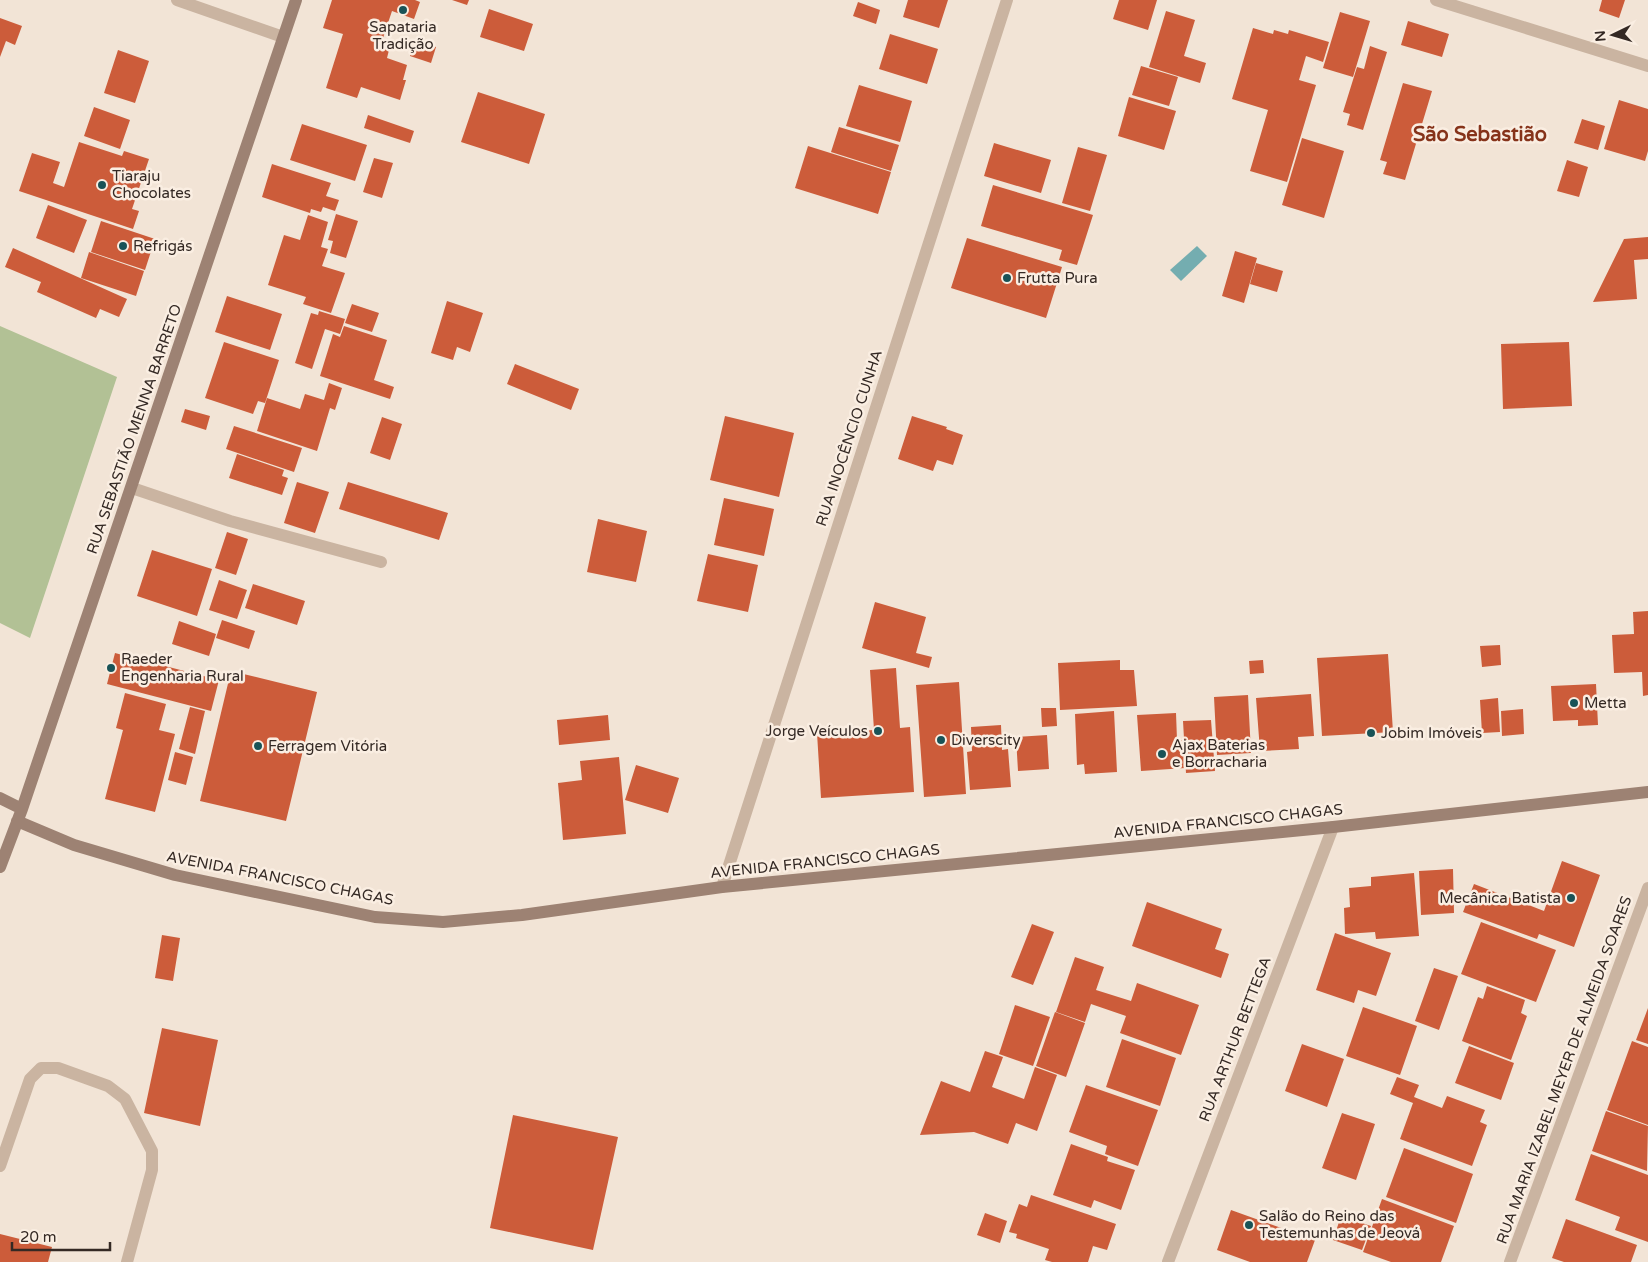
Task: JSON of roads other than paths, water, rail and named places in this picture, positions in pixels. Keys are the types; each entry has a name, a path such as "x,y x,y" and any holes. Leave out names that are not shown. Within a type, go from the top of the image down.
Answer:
{"main road":[{"name":"RUA SEBASTIÃO MENNA BARRETO","path":"0,867 4,844 22,809 296,0"},
{"name":"AVENIDA FRANCISCO CHAGAS","path":"17,821 74,845 175,875 376,917 444,922 512,916 722,887 1333,827 1648,792"},
{"path":"0,798 22,809"}],"street":[{"path":"177,0 283,37"},
{"name":"RUA INOCÊNCIO CUNHA","path":"722,887 1007,0"},
{"path":"1436,0 1648,66"},
{"path":"132,488 230,521 381,562"},
{"name":"RUA ARTHUR BETTEGA","path":"1168,1262 1333,827"},
{"name":"RUA MARIA IZABEL MEYER DE ALMEIDA SOARES","path":"1510,1262 1648,888"},
{"path":"0,1166 30,1079 41,1068 58,1068 108,1086 125,1099 152,1151 152,1170 127,1262"}],"water":[{"path":"1197,246 1207,256 1181,281 1170,270"}],"place":[{"name":"Sapataria Tradição","path":"403,10"},
{"name":"Tiaraju Chocolates","path":"102,185"},
{"name":"Refrigás","path":"123,246"},
{"name":"Frutta Pura","path":"1007,278"},
{"name":"Raeder Engenharia Rural","path":"111,668"},
{"name":"Metta","path":"1574,703"},
{"name":"Jorge Veículos","path":"878,731"},
{"name":"Jobim Imóveis","path":"1371,733"},
{"name":"Diverscity","path":"941,740"},
{"name":"Ferragem Vitória","path":"258,746"},
{"name":"Ajax Baterias e Borracharia","path":"1162,754"},
{"name":"Mecânica Batista","path":"1571,898"},
{"name":"Salão do Reino das Testemunhas de Jeová","path":"1249,1225"}],"district":[{"name":"São Sebastião","path":"1480,135"}]}
